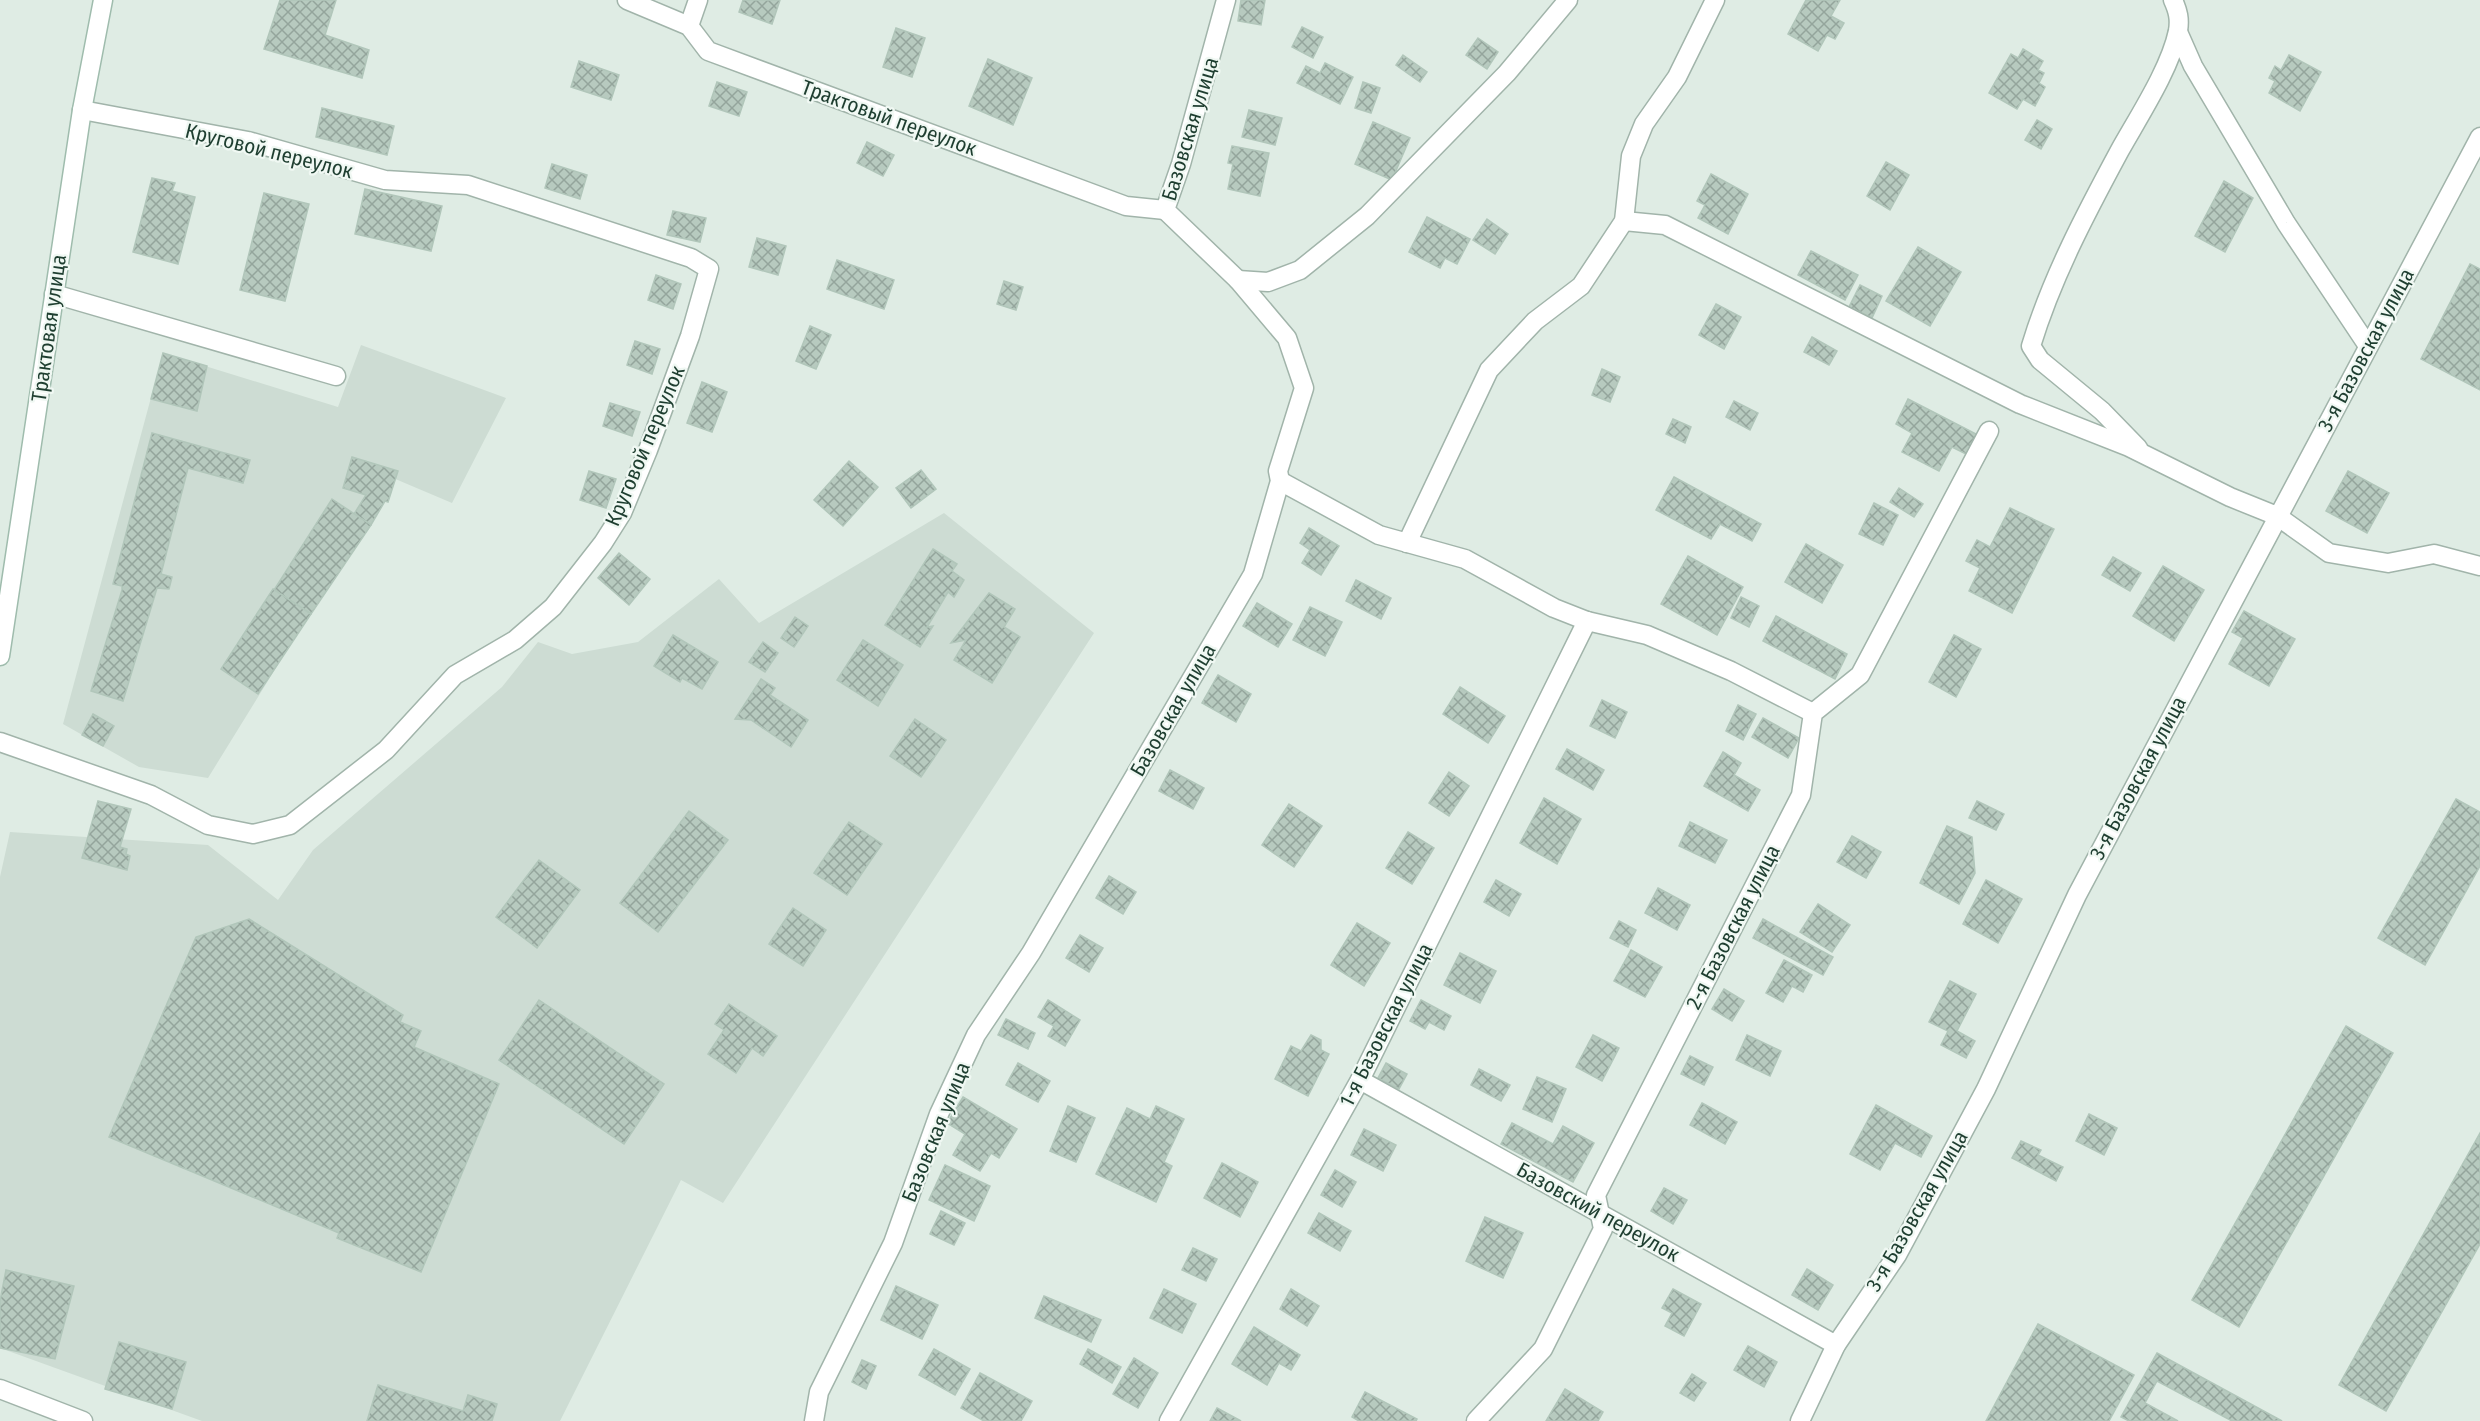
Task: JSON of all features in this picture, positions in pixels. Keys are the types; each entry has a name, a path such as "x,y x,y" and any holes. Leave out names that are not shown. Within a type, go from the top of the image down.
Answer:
{"street":[{"name":"Трактовая улица","path":"0,656 82,110 102,0"},
{"path":"627,0 690,26 698,0"},
{"name":"Базовская улица","path":"814,1421 819,1392 893,1243 939,1114 976,1035 1031,953 1253,574 1304,388 1287,338 1238,280 1165,210 1181,164 1227,0"},
{"path":"1238,280 1268,282 1300,270 1367,216 1507,73 1568,0"},
{"path":"1407,543 1489,370 1535,321 1581,286 1624,221 1631,156 1644,124 1677,76 1715,0"},
{"path":"2145,455 2102,411 2040,360 2031,346 2043,307 2081,225 2156,86 2178,32 2179,15 2173,0"},
{"name":"Трактовый переулок","path":"690,26 708,51 1126,206 1165,210"},
{"path":"2178,32 2193,66 2286,223 2368,345"},
{"name":"Круговой переулок","path":"0,742 151,795 208,825 253,834 290,825 386,750 455,675 515,640 553,607 603,543 622,513 648,450 690,336 709,268 691,258 468,185 386,180 248,141 82,110"},
{"name":"3-я Базовская улица","path":"1800,1421 1836,1345 1897,1255 1980,1100 2077,895 2480,137"},
{"path":"1624,221 1665,225 2020,404 2145,455 2230,497 2277,516 2329,553 2388,563 2434,555 2480,566"},
{"path":"54,294 336,376"},
{"path":"1279,476 1380,536 1465,559 1554,608 1587,621 1647,635 1731,671 1813,713 1860,675 1989,431"},
{"name":"1-я Базовская улица","path":"1169,1421 1360,1080 1587,621"},
{"name":"2-я Базовская улица","path":"1476,1421 1543,1349 1603,1229 1596,1195 1801,795 1813,713"},
{"name":"Базовский переулок","path":"1360,1080 1836,1345"},
{"path":"0,1389 83,1421"}],"shaded area":[{"path":"361,345 506,398 452,503 393,478 208,778 139,767 63,724 163,353 338,407"},
{"path":"944,513 1094,633 723,1203 681,1180 560,1421 202,1421 0,1348 0,877 10,832 208,845 278,900 313,850 502,687 538,642 572,654 638,642 719,579 759,623"}],"building":[{"path":"280,0 336,0 325,35 369,50 362,78 264,49"},
{"path":"743,0 780,0 772,24 739,12"},
{"path":"1241,0 1265,0 1261,25 1238,21"},
{"path":"1806,0 1840,0 1831,16 1844,23 1835,39 1827,35 1818,51 1788,34"},
{"path":"1302,27 1323,37 1313,58 1292,47"},
{"path":"896,28 925,38 912,77 883,67"},
{"path":"1478,38 1498,52 1487,69 1466,55"},
{"path":"2023,49 2043,61 2038,70 2044,73 2039,83 2045,87 2035,106 2023,99 2017,109 1989,93 2011,54 2018,58"},
{"path":"1403,55 1427,72 1420,82 1396,65"},
{"path":"2289,55 2321,72 2300,111 2269,93 2275,81 2269,78 2275,66 2281,70"},
{"path":"988,59 1032,78 1013,125 969,106"},
{"path":"579,61 619,75 611,100 571,87"},
{"path":"1325,63 1353,77 1340,104 1297,83 1306,66 1320,73"},
{"path":"717,82 747,92 739,116 709,106"},
{"path":"1363,82 1380,88 1371,113 1355,108"},
{"path":"322,108 394,126 387,155 316,137"},
{"path":"1249,110 1282,118 1275,145 1242,137"},
{"path":"2037,120 2052,129 2041,149 2025,140"},
{"path":"1373,122 1410,138 1392,180 1355,164"},
{"path":"867,142 894,155 883,176 857,163"},
{"path":"1232,146 1269,153 1260,196 1228,189 1233,164 1228,163"},
{"path":"1886,162 1909,175 1890,210 1867,196"},
{"path":"552,164 587,175 580,199 545,188"},
{"path":"1711,174 1748,194 1728,234 1698,218 1705,205 1697,201"},
{"path":"152,178 175,183 172,191 195,197 178,264 133,252"},
{"path":"2224,181 2253,198 2225,252 2195,236"},
{"path":"365,189 442,206 431,251 355,234"},
{"path":"264,193 309,204 285,301 240,290"},
{"path":"673,211 706,218 700,242 667,235"},
{"path":"1427,217 1470,239 1457,264 1445,258 1440,268 1409,252"},
{"path":"1487,219 1508,234 1495,254 1473,240"},
{"path":"757,238 786,246 778,275 749,267"},
{"path":"1918,247 1961,272 1930,326 1886,301"},
{"path":"1811,251 1858,275 1845,300 1798,275"},
{"path":"837,260 894,280 884,309 827,289"},
{"path":"2470,264 2480,269 2480,390 2421,359"},
{"path":"656,275 681,284 673,309 648,300"},
{"path":"1004,281 1023,287 1016,310 997,304"},
{"path":"1860,285 1882,296 1872,318 1849,307"},
{"path":"1716,304 1741,317 1724,349 1699,335"},
{"path":"810,326 831,335 816,369 796,361"},
{"path":"1812,337 1837,351 1829,365 1804,352"},
{"path":"635,341 660,349 652,374 627,365"},
{"path":"163,353 207,366 197,411 151,399"},
{"path":"1602,369 1620,377 1610,402 1592,395"},
{"path":"702,382 727,392 712,432 687,423"},
{"path":"1908,399 1980,436 1970,456 1952,447 1939,471 1902,452 1912,433 1896,424"},
{"path":"1734,401 1758,413 1750,430 1726,417"},
{"path":"610,403 640,412 632,436 603,426"},
{"path":"1673,419 1691,427 1685,443 1666,434"},
{"path":"152,433 250,460 243,483 188,468 161,574 172,577 169,589 157,588 123,701 91,691 122,590 122,586 113,584"},
{"path":"352,457 398,471 388,502 385,501 371,525 354,514 366,495 343,488"},
{"path":"849,461 878,487 843,526 814,500"},
{"path":"921,470 936,489 911,508 896,488"},
{"path":"589,471 616,479 606,508 580,500"},
{"path":"2348,471 2389,493 2367,533 2326,511"},
{"path":"1674,477 1761,524 1752,541 1720,524 1711,539 1656,510"},
{"path":"1899,488 1923,504 1914,517 1890,502"},
{"path":"332,499 371,525 311,614 274,590"},
{"path":"1874,503 1898,515 1883,545 1859,534"},
{"path":"2010,508 2054,529 2012,613 1969,591 1980,568 1966,561 1977,540 1990,547"},
{"path":"1309,528 1339,546 1321,575 1302,563 1310,550 1300,543"},
{"path":"1806,544 1843,565 1822,603 1785,582"},
{"path":"933,549 957,564 952,571 964,580 954,597 948,592 927,627 933,626 920,647 885,625"},
{"path":"619,553 650,579 629,605 598,578"},
{"path":"1688,556 1743,587 1717,635 1661,604"},
{"path":"2113,557 2141,573 2130,591 2102,575"},
{"path":"2163,566 2204,590 2174,641 2133,616"},
{"path":"1356,580 1391,598 1381,619 1346,601"},
{"path":"273,589 311,614 258,694 221,669"},
{"path":"989,593 1015,609 1004,627 1020,637 992,683 954,660 966,640 951,643"},
{"path":"1741,597 1759,606 1749,627 1731,618"},
{"path":"1257,603 1292,624 1278,647 1243,626"},
{"path":"1310,607 1342,622 1325,656 1293,640"},
{"path":"2244,611 2295,639 2269,686 2229,664 2243,638 2232,632"},
{"path":"1776,616 1847,654 1835,679 1763,641"},
{"path":"795,617 808,626 794,647 781,638"},
{"path":"673,635 718,662 702,689 682,678 680,682 654,666"},
{"path":"1954,635 1981,649 1956,697 1929,682"},
{"path":"863,640 903,665 878,706 837,680"},
{"path":"763,642 778,653 765,672 749,662"},
{"path":"1218,675 1251,694 1236,722 1202,703"},
{"path":"761,679 775,688 770,695 808,720 791,747 751,720 735,719"},
{"path":"1460,687 1505,716 1488,743 1443,714"},
{"path":"1602,700 1627,712 1615,738 1590,726"},
{"path":"1738,705 1756,714 1743,740 1726,731"},
{"path":"93,714 114,726 103,746 82,735"},
{"path":"1763,718 1799,738 1788,758 1752,737"},
{"path":"915,719 946,740 921,777 890,756"},
{"path":"1567,749 1604,770 1593,790 1556,769"},
{"path":"1723,752 1741,763 1734,775 1760,790 1748,811 1704,786"},
{"path":"1170,770 1204,788 1193,809 1159,791"},
{"path":"1449,772 1469,786 1449,816 1429,803"},
{"path":"1544,798 1581,819 1557,864 1520,843"},
{"path":"2456,799 2480,812 2480,866 2425,965 2378,938"},
{"path":"98,801 131,809 120,847 127,849 126,854 130,856 127,870 82,858"},
{"path":"1977,801 2004,814 1996,830 1969,818"},
{"path":"1289,804 1322,826 1294,867 1262,845"},
{"path":"689,811 728,840 658,932 620,903"},
{"path":"849,822 882,844 847,895 814,873"},
{"path":"1690,822 1727,840 1715,863 1679,846"},
{"path":"1947,826 1972,837 1975,873 1959,904 1920,883"},
{"path":"1408,832 1434,848 1412,884 1386,868"},
{"path":"1852,836 1881,852 1866,878 1837,862"},
{"path":"539,860 580,890 537,948 496,917"},
{"path":"1109,876 1136,892 1123,914 1096,898"},
{"path":"1496,880 1521,894 1509,916 1484,902"},
{"path":"1986,880 2022,899 1998,943 1963,924"},
{"path":"1658,888 1690,905 1677,930 1645,913"},
{"path":"1818,904 1850,925 1832,952 1800,932"},
{"path":"793,908 826,930 803,966 769,944"},
{"path":"249,919 403,1015 400,1022 421,1031 414,1047 499,1084 421,1272 337,1238 339,1233 109,1137 196,937"},
{"path":"1763,919 1833,957 1823,975 1753,938"},
{"path":"1619,921 1636,930 1628,947 1610,938"},
{"path":"1357,923 1390,943 1364,986 1331,965"},
{"path":"1080,935 1103,948 1089,972 1066,958"},
{"path":"1631,950 1662,967 1645,997 1614,981"},
{"path":"1460,953 1496,971 1480,1003 1444,985"},
{"path":"1784,960 1812,975 1803,992 1792,986 1783,1002 1766,993"},
{"path":"1950,981 1976,994 1957,1031 1975,1041 1966,1058 1941,1045 1948,1031 1929,1022"},
{"path":"1724,989 1744,1001 1732,1021 1712,1009"},
{"path":"539,1000 664,1084 624,1144 499,1060"},
{"path":"1048,1000 1080,1020 1065,1046 1048,1036 1054,1026 1038,1017"},
{"path":"1421,1000 1451,1016 1444,1030 1429,1022 1425,1029 1410,1021"},
{"path":"729,1004 777,1036 763,1056 752,1048 736,1073 708,1054 724,1030 715,1024"},
{"path":"1006,1019 1035,1033 1028,1049 998,1035"},
{"path":"2346,1026 2393,1053 2239,1327 2192,1300"},
{"path":"1311,1035 1321,1040 1321,1050 1329,1054 1308,1096 1275,1079 1291,1046 1301,1051"},
{"path":"1593,1035 1619,1048 1602,1081 1576,1067"},
{"path":"1747,1035 1781,1051 1770,1076 1736,1060"},
{"path":"1690,1056 1713,1067 1704,1085 1681,1074"},
{"path":"1018,1063 1050,1081 1038,1102 1006,1085"},
{"path":"1386,1063 1407,1074 1399,1089 1378,1078"},
{"path":"1479,1069 1510,1085 1501,1101 1471,1085"},
{"path":"1537,1077 1566,1089 1552,1122 1523,1109"},
{"path":"963,1097 1017,1129 999,1158 991,1153 980,1171 953,1155 965,1134 947,1123"},
{"path":"1702,1103 1737,1122 1725,1144 1690,1125"},
{"path":"1876,1105 1932,1136 1921,1157 1895,1143 1880,1170 1850,1154"},
{"path":"1068,1106 1095,1118 1076,1162 1050,1151"},
{"path":"1156,1106 1184,1119 1164,1162 1172,1166 1156,1202 1096,1174 1127,1108 1150,1119"},
{"path":"2089,1114 2117,1128 2104,1155 2076,1141"},
{"path":"1512,1123 1553,1144 1563,1126 1594,1143 1573,1182 1501,1144"},
{"path":"1364,1129 1396,1145 1383,1171 1351,1155"},
{"path":"2480,1133 2480,1244 2386,1411 2339,1385"},
{"path":"2021,1141 2041,1150 2038,1155 2063,1167 2056,1181 2012,1158"},
{"path":"1222,1163 1258,1182 1240,1217 1204,1198"},
{"path":"945,1165 990,1186 974,1221 929,1200"},
{"path":"1335,1170 1356,1182 1342,1207 1321,1195"},
{"path":"1664,1188 1687,1200 1673,1224 1651,1211"},
{"path":"941,1211 965,1223 954,1245 930,1234"},
{"path":"1319,1213 1351,1231 1340,1251 1308,1233"},
{"path":"1485,1217 1523,1233 1503,1278 1466,1261"},
{"path":"1193,1248 1217,1259 1206,1281 1182,1270"},
{"path":"1807,1269 1833,1285 1818,1310 1792,1295"},
{"path":"6,1270 74,1286 55,1359 0,1348 0,1301"},
{"path":"896,1286 938,1305 922,1339 881,1320"},
{"path":"1164,1289 1196,1304 1182,1333 1150,1318"},
{"path":"1291,1289 1319,1306 1307,1326 1280,1309"},
{"path":"1673,1289 1701,1304 1684,1336 1665,1326 1672,1313 1662,1308"},
{"path":"1044,1296 1101,1320 1091,1342 1035,1318"},
{"path":"2038,1324 2134,1375 2109,1421 1986,1421"},
{"path":"1254,1327 1300,1355 1291,1370 1279,1363 1267,1385 1232,1364"},
{"path":"119,1342 186,1362 172,1409 105,1389"},
{"path":"1748,1346 1777,1362 1764,1387 1734,1370"},
{"path":"934,1349 970,1369 955,1395 919,1375"},
{"path":"1088,1349 1121,1367 1112,1383 1080,1364"},
{"path":"2157,1353 2282,1421 2232,1421 2157,1381 2145,1403 2178,1421 2129,1421 2121,1417"},
{"path":"1134,1358 1158,1373 1138,1408 1113,1394"},
{"path":"862,1360 876,1366 866,1389 852,1382"},
{"path":"980,1373 1032,1401 1021,1421 984,1421 961,1408"},
{"path":"1692,1374 1706,1383 1694,1401 1680,1393"},
{"path":"378,1385 463,1411 468,1395 497,1404 492,1421 367,1421"},
{"path":"1565,1389 1603,1412 1598,1421 1546,1421"},
{"path":"1365,1392 1417,1419 1416,1421 1359,1421 1352,1417"},
{"path":"1217,1408 1241,1421 1210,1421"}]}
